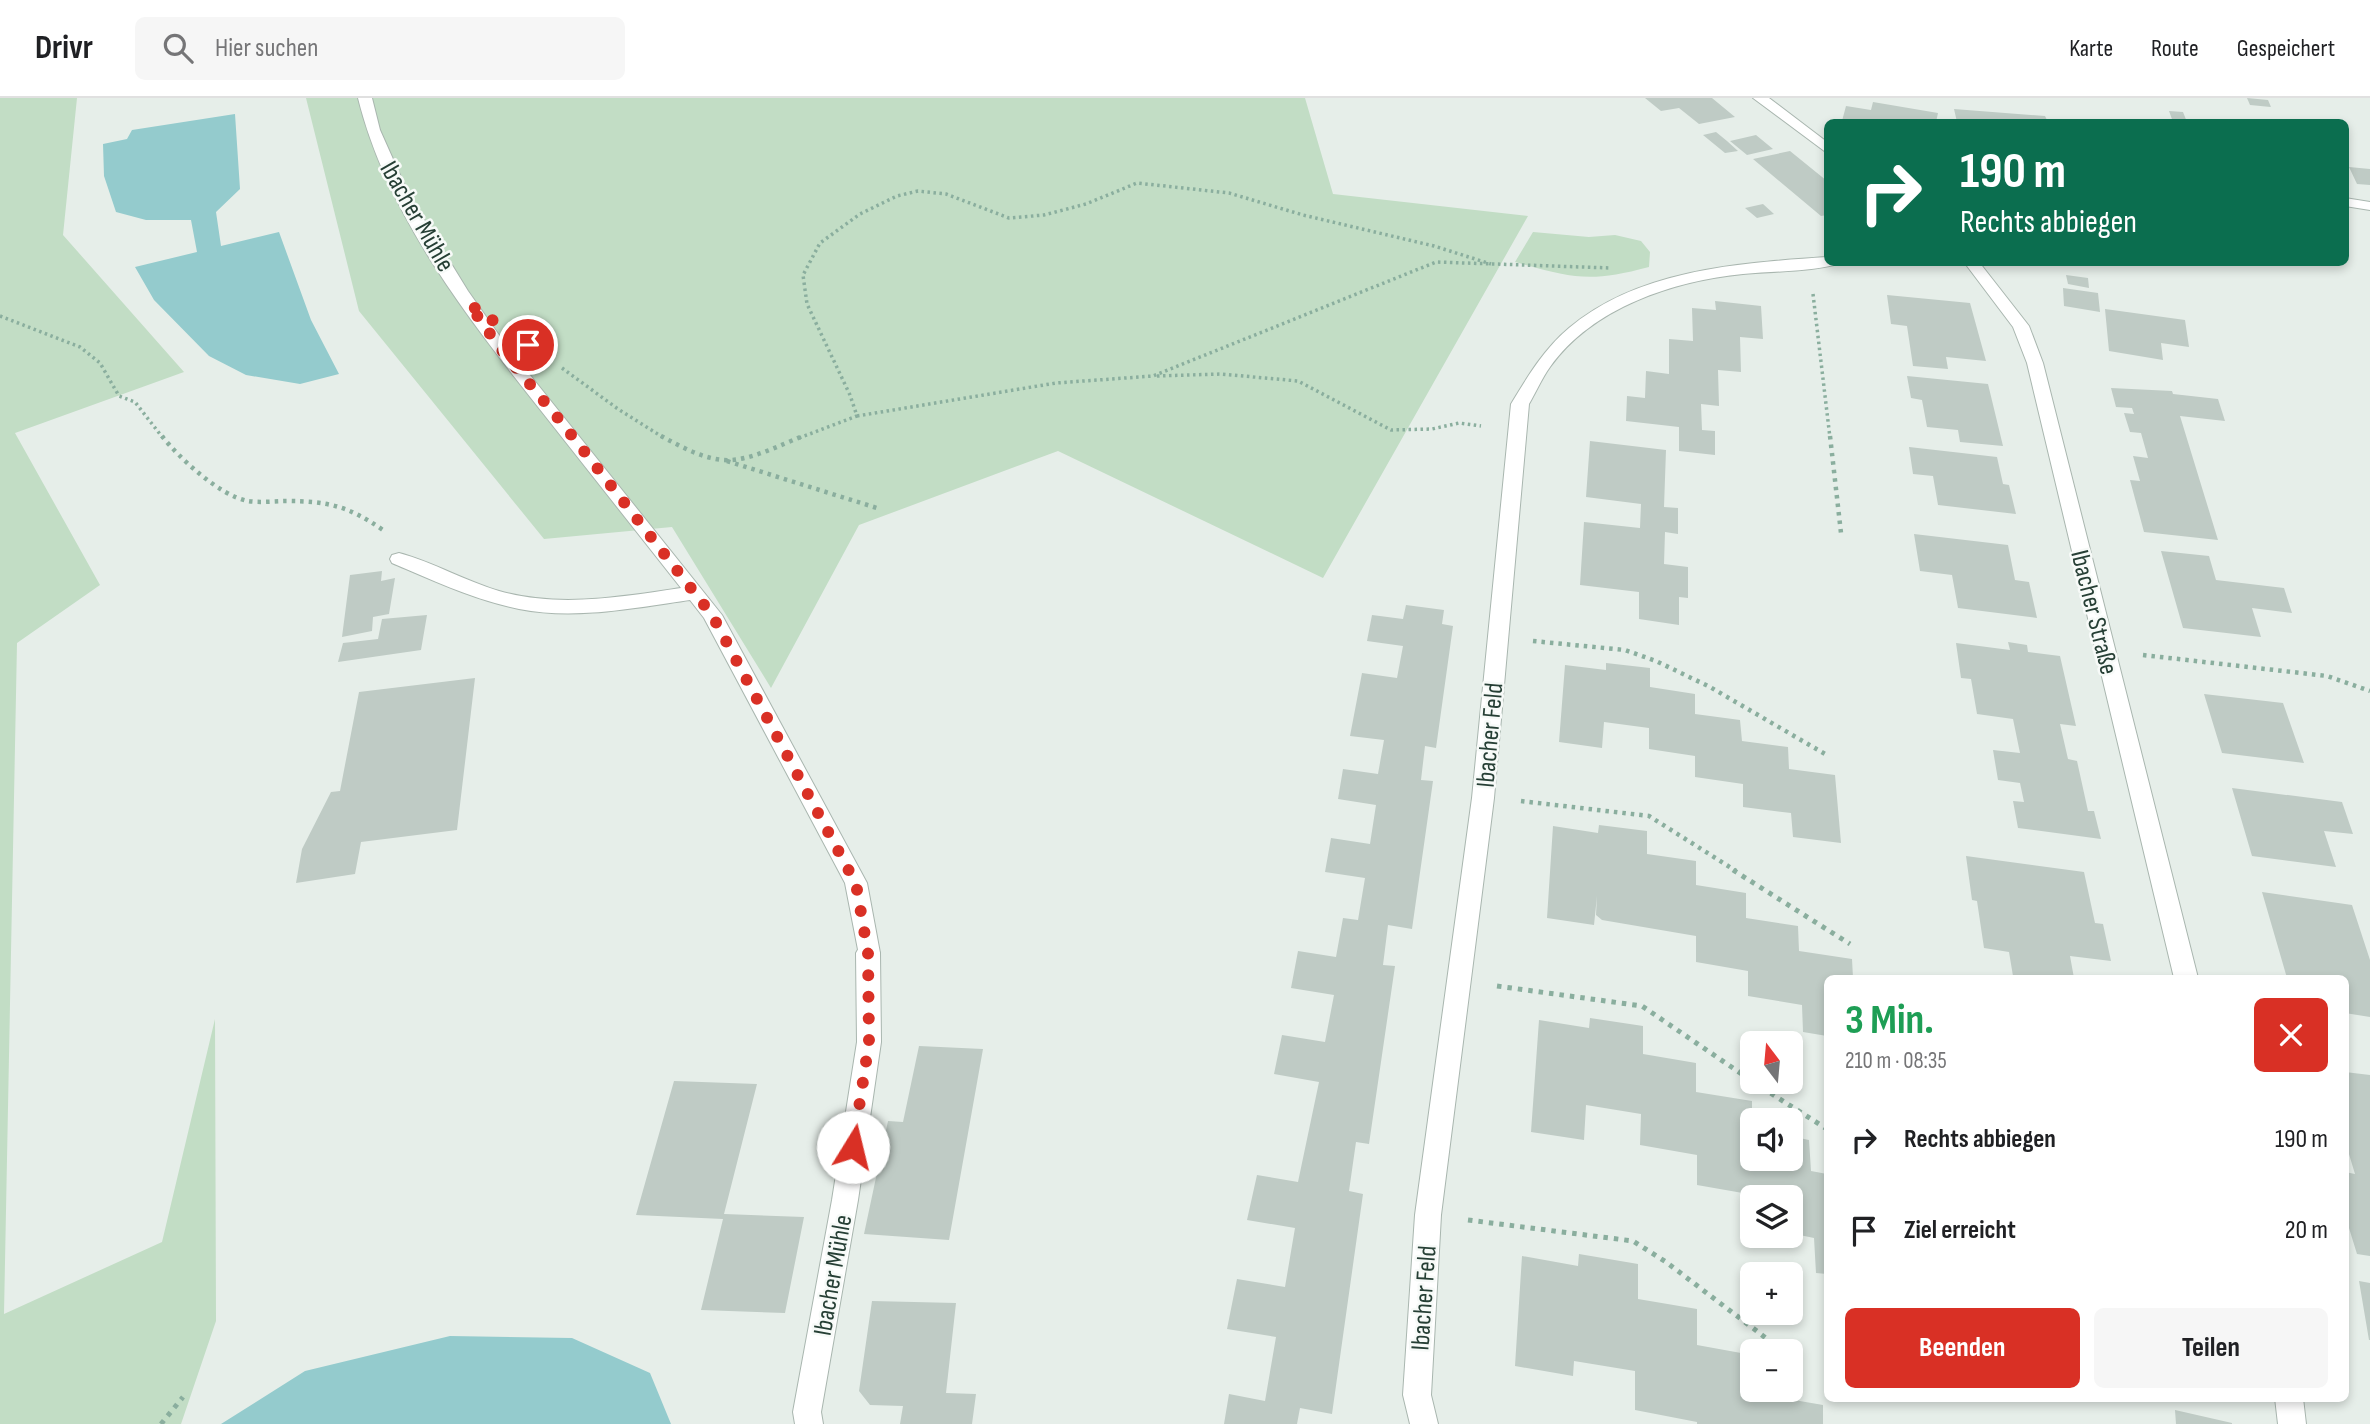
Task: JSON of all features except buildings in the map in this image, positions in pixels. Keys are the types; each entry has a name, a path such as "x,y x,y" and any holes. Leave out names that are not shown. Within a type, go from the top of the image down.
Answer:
{"street":[{"name":"Ibacher Mühle","path":"365,98 379,148 403,197 469,304 500,348 712,615 856,884 868,953 869,1042 845,1200 807,1412 810,1424"},
{"path":"1760,98 1824,147"},
{"path":"2349,203 2370,206"},
{"name":"Ibacher Feld","path":"1424,1424 1417,1395 1428,1215 1483,798 1520,404 1533,375 1558,345 1583,323 1623,299 1661,285 1715,272 1819,263"},
{"name":"Ibacher Straße","path":"1974,266 2021,326 2035,363 2185,975"},
{"path":"399,559 492,596 537,605 619,603 693,593"},
{"path":"2289,1402 2292,1424"}],"path":[{"path":"857,416 850,395 807,304 803,275 820,243 860,214 897,196 918,191 946,194 1009,218 1044,215 1086,204 1137,183 1228,193 1303,215 1434,246 1491,264"},
{"path":"1153,376 1436,262 1623,269"},
{"path":"1819,263 1841,533"},
{"path":"0,316 79,347 100,363 119,396 135,402 171,448 195,470 233,495 248,501 318,501 357,512 402,543 399,559"},
{"path":"551,361 631,417 679,446 877,508"},
{"path":"726,461 857,416 1056,383 1153,376 1221,374 1298,380 1391,430 1432,429 1460,423 1517,432"},
{"path":"1498,638 1625,650 1656,661 1710,687 1825,754"},
{"path":"2105,650 2327,676 2370,691"},
{"path":"1483,798 1558,804 1649,816 1850,944"},
{"path":"1458,981 1642,1006 1740,1073"},
{"path":"1772,1094 1824,1127"},
{"path":"1428,1215 1633,1241 1667,1262 1767,1339"},
{"path":"161,1424 183,1397"}],"green space":[{"path":"0,98 77,98 63,235 184,372 15,433 100,585 17,643 4,1314 162,1242 215,1019 216,1321 181,1424 0,1424"},
{"path":"306,98 1305,98 1333,194 1528,216 1323,578 1058,451 859,525 771,688 672,527 544,539 359,311"},
{"path":"1533,232 1589,237 1615,235 1641,241 1650,252 1649,267 1596,277 1567,275 1515,262"}],"water":[{"path":"235,114 240,189 216,212 221,246 279,232 311,320 339,374 300,384 246,375 209,356 154,300 135,267 197,252 191,220 146,220 116,212 104,176 103,144 127,139 132,130"},
{"path":"450,1336 572,1338 650,1373 671,1424 221,1424 305,1371"}],"route":[{"path":"528,345 469,304 500,348 712,615 856,884 868,953 869,1042 853,1147"}]}
